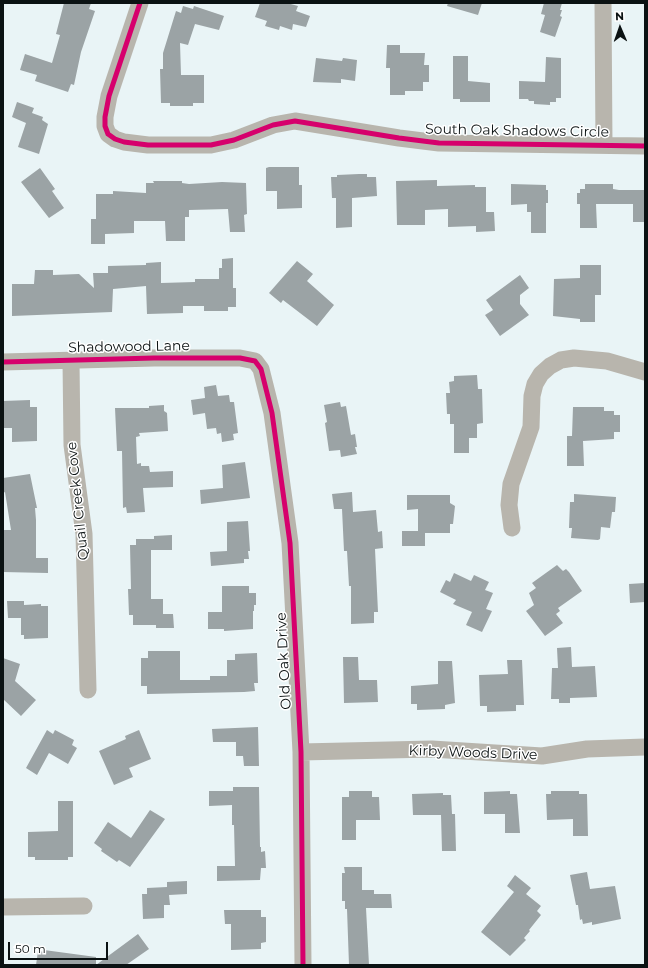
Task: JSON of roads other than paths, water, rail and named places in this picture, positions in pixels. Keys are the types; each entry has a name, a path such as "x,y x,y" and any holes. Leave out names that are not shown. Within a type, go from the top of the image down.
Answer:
{"street":[{"name":"South Oak Shadows Circle","path":"140,3 109,96 105,126 108,134 115,139 136,144 211,145 234,140 272,125 295,121 391,137 439,143 645,146"},
{"path":"603,3 604,145"},
{"name":"Shadowood Lane","path":"3,362 225,357 255,361"},
{"path":"512,528 509,505 512,484 529,432 532,396 535,384 541,374 550,366 561,360 574,358 607,361 645,372"},
{"name":"Quail Creek Cove","path":"71,361 72,445 84,534 88,690"},
{"name":"Old Oak Drive","path":"255,361 265,378 272,413 290,543 301,752 303,965"},
{"name":"Kirby Woods Drive","path":"301,752 432,749 542,756 587,749 645,748"},
{"path":"3,907 84,906"}]}
